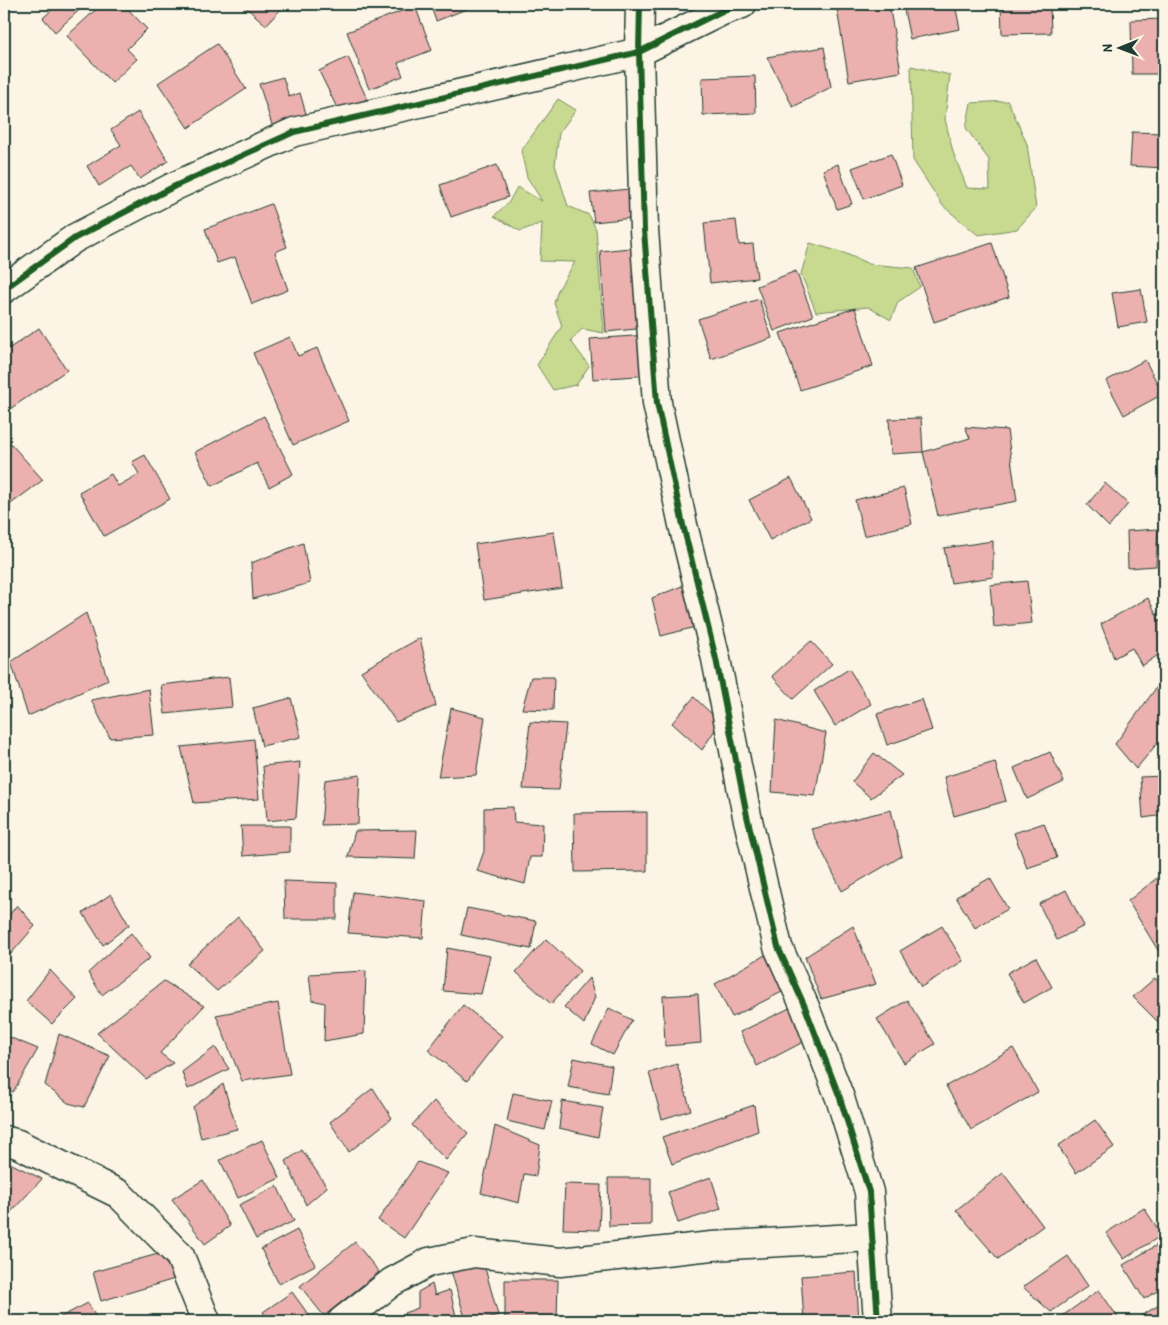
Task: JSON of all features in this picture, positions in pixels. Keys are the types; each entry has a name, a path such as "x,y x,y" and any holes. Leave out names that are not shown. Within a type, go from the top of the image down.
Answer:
{"street":[{"path":"640,4 639,52 644,230 657,403 683,524 716,658 747,816 778,948 805,1007 840,1098 869,1192 878,1321"},
{"path":"4,289 75,238 175,186 294,132 639,52 722,11 742,4"},
{"path":"4,1140 18,1144 119,1194 180,1256 206,1321"},
{"path":"342,1321 392,1282 429,1262 474,1253 560,1262 712,1246 872,1237"}],"green space":[{"path":"911,66 950,75 945,119 953,152 967,188 990,189 989,160 966,128 971,103 1008,101 1027,144 1036,208 1017,229 978,235 943,206 913,160"},
{"path":"558,99 576,110 559,133 555,165 568,206 589,215 596,229 604,333 582,329 571,341 589,366 576,385 553,390 537,365 562,326 554,303 558,290 575,262 540,261 542,223 520,231 494,216 509,202 517,187 542,201 527,177 521,151"},
{"path":"810,243 844,253 869,264 913,268 920,287 898,302 891,320 868,307 816,312 801,274"}],"building":[{"path":"58,4 86,4 55,32 43,18"},
{"path":"102,4 123,4 147,29 127,49 137,59 112,83 67,36"},
{"path":"242,4 286,4 266,25"},
{"path":"430,4 467,4 469,8 436,21"},
{"path":"865,4 889,4 901,72 849,81 837,9"},
{"path":"955,4 960,29 910,39 903,5"},
{"path":"1001,4 1050,4 1051,33 1002,34"},
{"path":"415,6 432,50 398,63 403,76 369,89 347,32"},
{"path":"1164,19 1164,74 1132,74 1131,20"},
{"path":"217,44 246,89 188,128 158,83"},
{"path":"824,47 831,87 793,107 767,57"},
{"path":"348,57 367,99 339,112 319,71"},
{"path":"755,76 756,113 703,115 702,78"},
{"path":"283,77 289,97 300,93 307,117 273,128 259,84"},
{"path":"138,112 168,161 140,179 131,166 99,186 87,166 121,145 111,130"},
{"path":"1132,132 1164,133 1164,168 1130,166"},
{"path":"891,154 902,185 864,199 852,168"},
{"path":"838,164 852,204 837,209 823,170"},
{"path":"497,165 508,197 451,217 440,185"},
{"path":"629,189 632,218 594,222 590,193"},
{"path":"271,204 287,247 275,252 288,290 252,304 235,257 217,263 205,229"},
{"path":"736,220 739,245 753,244 757,278 710,283 704,223"},
{"path":"992,243 1009,297 934,322 916,268"},
{"path":"640,247 646,328 606,332 600,251"},
{"path":"796,271 813,316 774,331 757,286"},
{"path":"1141,289 1147,322 1118,327 1112,293"},
{"path":"759,299 772,338 711,359 698,319"},
{"path":"855,308 873,366 800,390 780,333"},
{"path":"39,328 67,370 10,409 4,399 4,352"},
{"path":"648,335 651,375 593,379 590,339"},
{"path":"290,337 298,356 317,348 349,421 293,445 253,353"},
{"path":"1145,360 1163,394 1124,415 1106,381"},
{"path":"264,416 293,474 269,487 257,463 212,486 195,452"},
{"path":"921,418 923,452 891,454 889,419"},
{"path":"965,427 1007,430 1017,501 938,516 923,452 970,438"},
{"path":"4,436 43,480 4,509"},
{"path":"145,455 170,499 104,536 79,492 111,474 118,486 139,474 132,462"},
{"path":"791,478 811,518 770,540 749,500"},
{"path":"1105,483 1128,504 1109,527 1087,505"},
{"path":"904,488 912,524 864,536 855,500"},
{"path":"1158,529 1156,566 1128,568 1127,531"},
{"path":"554,532 562,588 484,600 475,544"},
{"path":"993,541 993,577 951,583 944,548"},
{"path":"303,543 310,583 253,599 251,563"},
{"path":"1027,581 1032,623 994,627 990,585"},
{"path":"687,584 699,626 661,636 652,598"},
{"path":"1148,598 1164,629 1164,651 1142,666 1132,648 1114,658 1101,624"},
{"path":"86,613 108,680 28,716 11,662"},
{"path":"420,638 436,706 396,722 361,671"},
{"path":"811,641 832,664 793,699 772,676"},
{"path":"849,669 871,704 835,726 814,691"},
{"path":"229,677 232,707 165,714 161,685"},
{"path":"531,677 554,677 553,710 522,709"},
{"path":"1159,684 1164,688 1164,735 1136,769 1115,744"},
{"path":"149,689 154,735 110,738 91,700"},
{"path":"694,697 720,722 702,750 672,723"},
{"path":"291,698 301,737 262,746 253,708"},
{"path":"922,699 932,730 887,745 877,714"},
{"path":"451,708 485,717 476,775 438,777"},
{"path":"776,720 826,733 815,796 772,792"},
{"path":"530,722 566,724 559,790 523,789"},
{"path":"254,739 259,799 194,803 181,747"},
{"path":"1050,752 1064,782 1027,799 1014,768"},
{"path":"874,753 902,775 871,798 852,782"},
{"path":"300,762 296,818 267,821 263,766"},
{"path":"995,762 1006,801 954,816 944,777"},
{"path":"360,775 358,824 321,825 325,780"},
{"path":"1164,776 1164,815 1143,818 1140,777"},
{"path":"513,807 514,822 543,824 542,857 530,857 525,884 477,871 484,851 484,808"},
{"path":"891,810 902,856 842,891 811,829"},
{"path":"647,812 647,871 575,872 574,813"},
{"path":"1044,823 1057,858 1027,868 1014,833"},
{"path":"241,826 290,826 290,852 243,856"},
{"path":"417,830 415,859 348,857 355,831"},
{"path":"1158,877 1164,890 1164,948 1159,952 1128,901"},
{"path":"990,878 1008,909 975,928 956,897"},
{"path":"284,881 337,883 337,919 285,919"},
{"path":"1066,890 1084,926 1057,940 1039,904"},
{"path":"353,892 426,901 423,938 348,933"},
{"path":"111,894 129,925 103,945 83,913"},
{"path":"17,905 35,926 10,955 4,950 4,922"},
{"path":"467,908 536,921 531,949 461,935"},
{"path":"238,917 265,951 217,991 187,964"},
{"path":"853,926 876,984 821,999 805,957"},
{"path":"942,926 963,961 921,987 900,951"},
{"path":"131,933 150,958 102,995 88,973"},
{"path":"546,939 580,971 551,1004 516,972"},
{"path":"447,948 490,956 481,994 443,991"},
{"path":"765,955 784,991 732,1017 715,984"},
{"path":"1036,957 1052,987 1024,1003 1007,973"},
{"path":"50,970 77,999 52,1024 26,1001"},
{"path":"366,971 364,1034 324,1041 325,1003 312,1000 309,974"},
{"path":"589,978 595,997 584,1024 564,1007"},
{"path":"1155,978 1164,990 1164,1024 1162,1026 1133,997"},
{"path":"164,981 204,1006 160,1053 173,1063 146,1079 97,1033"},
{"path":"698,994 701,1043 665,1046 663,996"},
{"path":"907,1000 935,1044 904,1063 877,1019"},
{"path":"278,1003 290,1074 242,1081 216,1015"},
{"path":"798,1004 811,1038 757,1066 740,1032"},
{"path":"463,1005 502,1036 467,1081 428,1050"},
{"path":"609,1008 632,1020 613,1055 592,1044"},
{"path":"59,1034 110,1056 84,1107 68,1103 45,1085"},
{"path":"4,1035 38,1049 13,1092 4,1087"},
{"path":"215,1047 229,1069 188,1089 182,1072"},
{"path":"1013,1048 1038,1092 971,1130 946,1086"},
{"path":"574,1058 612,1066 608,1094 568,1087"},
{"path":"677,1064 691,1110 662,1119 649,1073"},
{"path":"223,1084 237,1129 201,1138 193,1107"},
{"path":"373,1088 392,1118 349,1152 330,1122"},
{"path":"513,1093 552,1101 545,1130 507,1121"},
{"path":"434,1101 468,1133 446,1160 412,1125"},
{"path":"562,1101 603,1108 598,1137 559,1128"},
{"path":"754,1105 758,1131 672,1164 662,1137"},
{"path":"1095,1120 1114,1147 1076,1173 1058,1146"},
{"path":"495,1126 540,1145 536,1176 524,1174 519,1203 481,1193"},
{"path":"262,1140 280,1178 238,1198 220,1160"},
{"path":"302,1150 327,1187 306,1205 286,1161"},
{"path":"8,1162 42,1179 11,1212 4,1205 4,1166"},
{"path":"418,1162 448,1173 404,1238 378,1220"},
{"path":"1003,1173 1043,1226 998,1259 956,1210"},
{"path":"711,1177 721,1209 678,1223 668,1192"},
{"path":"608,1178 651,1178 651,1225 609,1226"},
{"path":"203,1180 230,1226 205,1244 172,1199"},
{"path":"565,1184 601,1185 599,1230 563,1229"},
{"path":"277,1186 294,1221 256,1239 239,1205"},
{"path":"1144,1208 1162,1235 1124,1259 1106,1233"},
{"path":"297,1230 315,1265 279,1284 261,1249"},
{"path":"355,1242 379,1272 324,1316 300,1286"},
{"path":"1162,1242 1164,1247 1164,1287 1144,1299 1123,1265"},
{"path":"158,1254 178,1278 101,1301 93,1272"},
{"path":"1068,1256 1088,1286 1051,1312 1023,1287"},
{"path":"483,1261 498,1315 476,1321 466,1321 451,1271"},
{"path":"856,1272 859,1321 804,1321 801,1276"},
{"path":"505,1280 558,1280 557,1319 505,1319"},
{"path":"432,1284 435,1295 450,1290 457,1321 406,1321 404,1313 418,1308 418,1292"},
{"path":"1099,1290 1119,1319 1116,1321 1060,1321 1058,1319"},
{"path":"292,1292 313,1321 270,1321 263,1312"},
{"path":"1164,1302 1164,1321 1137,1321 1136,1319"},
{"path":"88,1303 98,1321 53,1321"}],"cycle path":[{"path":"640,4 639,52 644,230 657,403 683,525 716,659 747,816 778,947 805,1007 840,1098 869,1192 878,1321"},
{"path":"4,289 75,238 175,186 294,132 639,52 722,11 742,4"}]}
